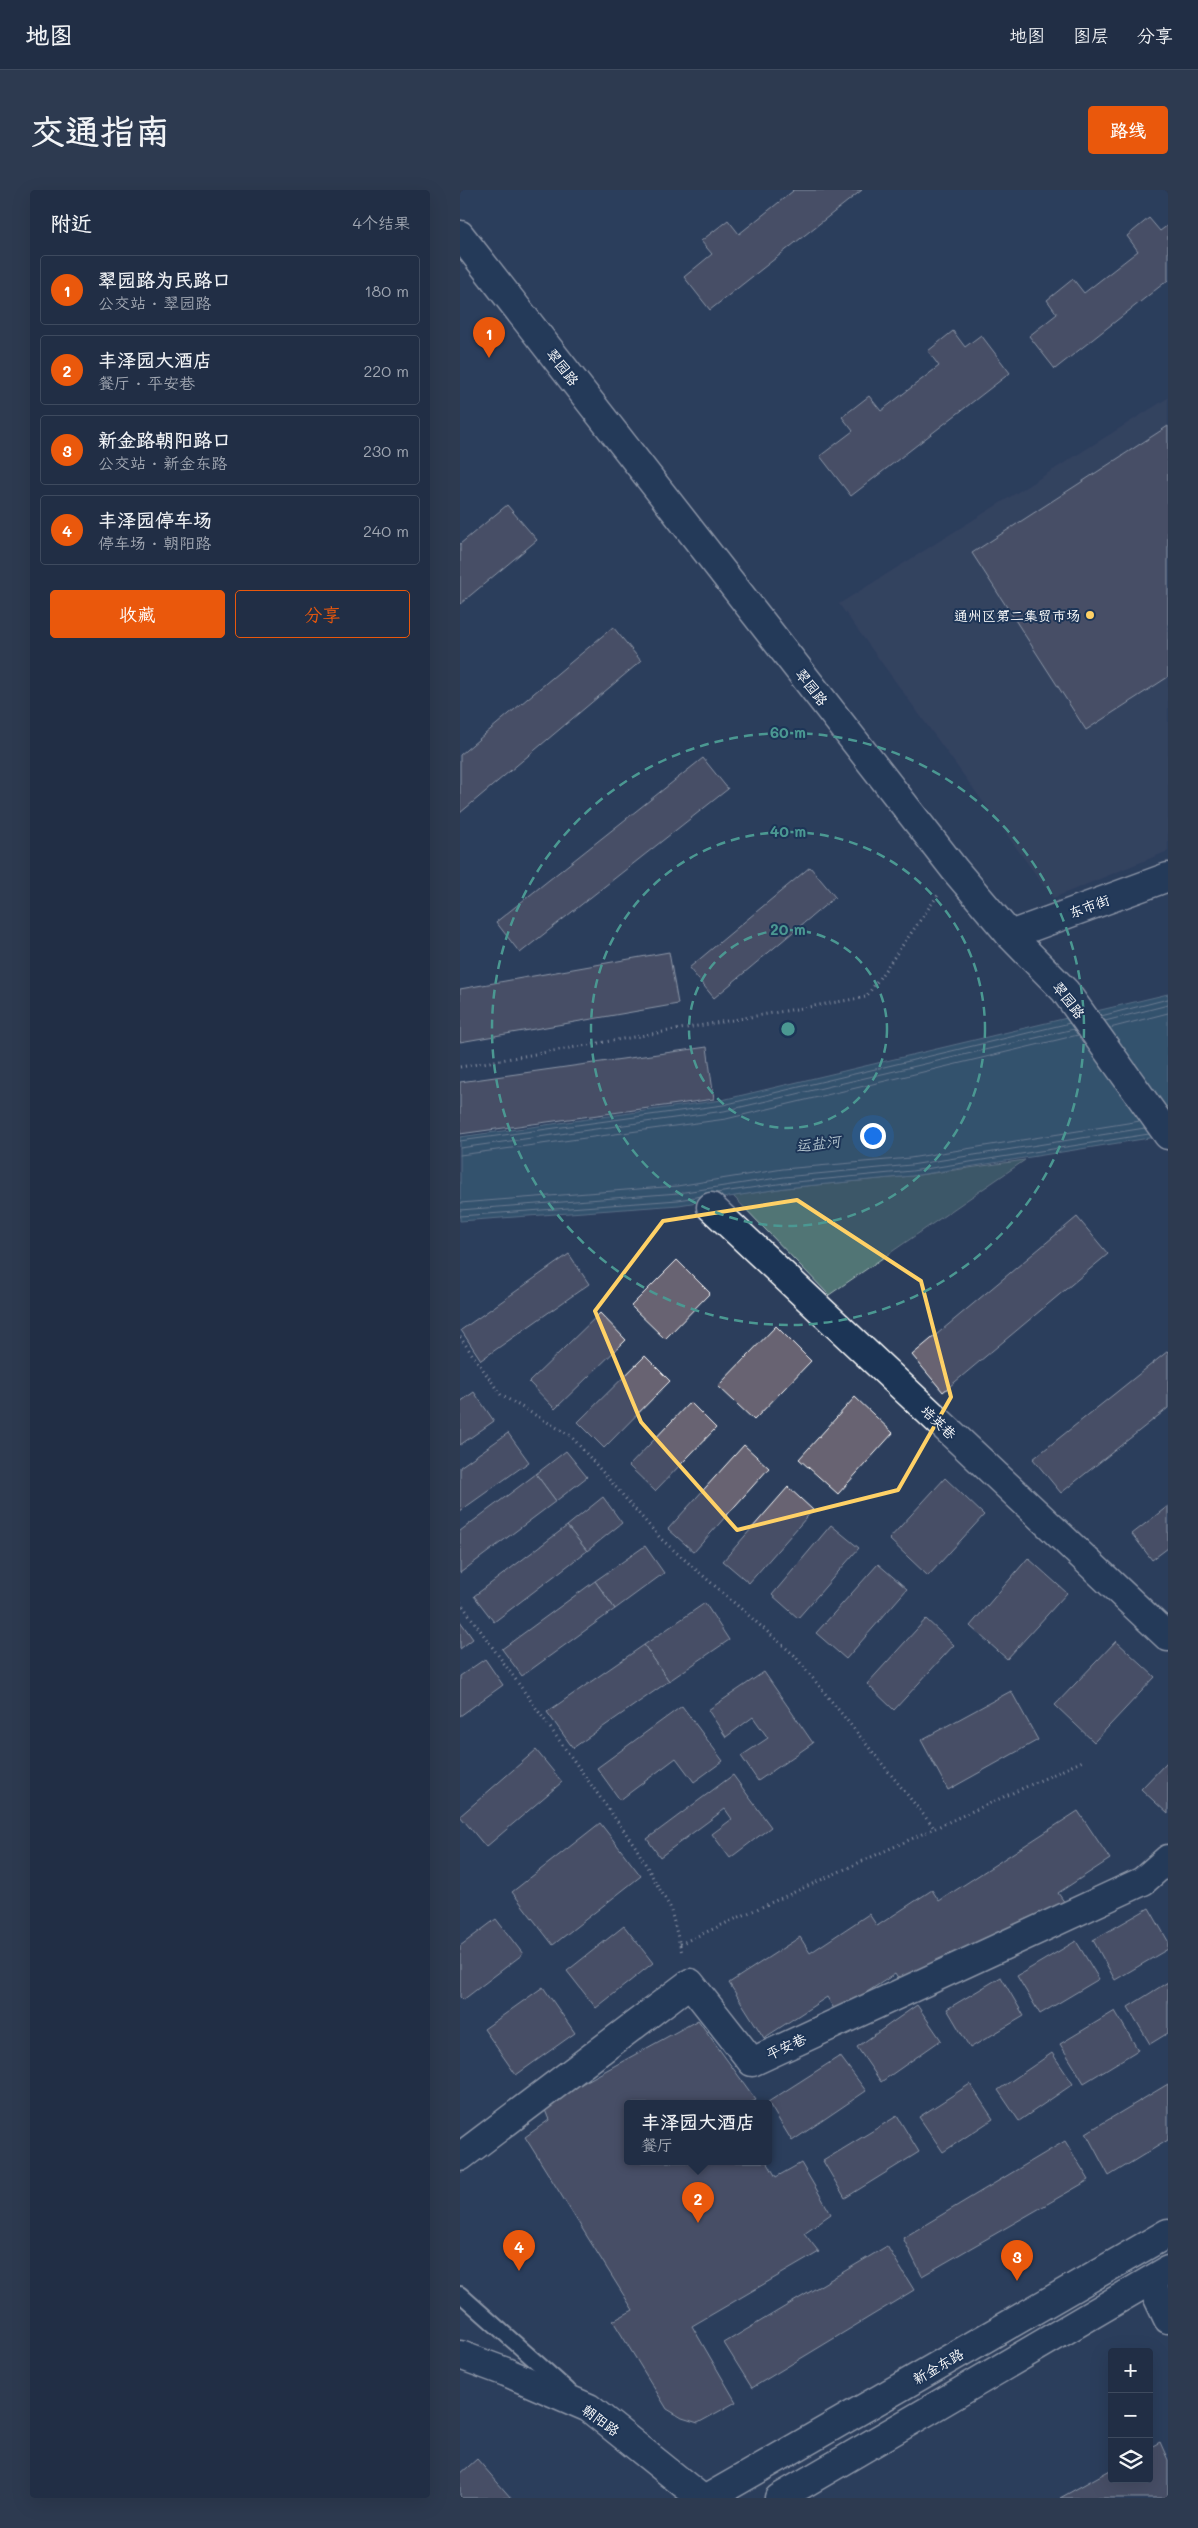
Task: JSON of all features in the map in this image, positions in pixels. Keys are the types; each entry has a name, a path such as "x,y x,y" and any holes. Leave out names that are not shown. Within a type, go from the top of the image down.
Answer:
{"street":[{"name":"翠园路","path":"460,235 955,870 1010,934 1065,991 1168,1135"},
{"name":"东市街","path":"1010,934 1168,877"},
{"name":"培英巷","path":"711,1207 1168,1637"},
{"name":"平安巷","path":"690,1983 752,2062 1143,1881 1168,1858"},
{"path":"460,2157 690,1983"},
{"name":"新金东路","path":"708,2498 1168,2233"},
{"path":"779,2498 1159,2275 1168,2319"},
{"name":"朝阳路","path":"460,2355 506,2372 589,2408 701,2498"}],"lane":[{"path":"460,2294 589,2408"}],"path":[{"path":"460,1067 866,997 955,870"},
{"path":"460,1337 502,1395 571,1436 661,1539 794,1655 934,1829"},
{"path":"460,1602 635,1846 670,1907 690,1983"},
{"path":"680,1944 1085,1760"}],"highlighted area":[{"path":"797,1200 921,1281 951,1397 898,1490 737,1530 641,1422 595,1311 663,1221"}],"shaded area":[{"path":"1168,398 1168,851 1053,898 839,604"}],"green space":[{"path":"1025,1160 829,1295 733,1196 785,1188 912,1176"}],"water":[{"name":"运盐河","path":"1168,994 1168,1135 912,1176 785,1188 679,1205 460,1221 460,1137 722,1100"}],"building":[{"path":"792,190 862,190 710,310 684,277 712,254 701,241 728,220 739,234"},
{"path":"1149,218 1160,231 1168,225 1168,280 1055,369 1029,336 1057,314 1047,300 1073,279 1084,293 1138,251 1127,236"},
{"path":"953,331 965,347 981,335 1010,373 851,496 820,456 853,431 842,417 869,396 881,411 939,366 928,351"},
{"name":"通州区第二集贸市场","path":"1168,426 1168,677 1086,730 972,553"},
{"path":"507,505 537,540 460,604 460,544"},
{"path":"613,627 641,661 460,813 460,755"},
{"path":"703,758 728,789 520,953 496,922"},
{"path":"810,867 835,897 714,998 689,968"},
{"path":"669,952 678,1004 460,1042 460,989"},
{"path":"707,1047 714,1099 460,1134 460,1082"},
{"path":"1077,1217 1108,1254 943,1392 912,1355"},
{"path":"569,1254 589,1284 481,1360 461,1330"},
{"path":"677,1260 710,1293 665,1339 631,1306"},
{"path":"600,1313 626,1340 555,1409 529,1382"},
{"path":"776,1326 811,1361 754,1420 718,1386"},
{"path":"1168,1351 1168,1408 1061,1493 1033,1459"},
{"path":"645,1356 670,1381 604,1448 578,1422"},
{"path":"474,1392 494,1421 460,1445 460,1402"},
{"path":"855,1397 893,1433 838,1494 799,1459"},
{"path":"690,1402 716,1428 655,1491 629,1466"},
{"path":"508,1433 529,1462 460,1511 460,1467"},
{"path":"744,1445 769,1468 694,1552 668,1529"},
{"path":"566,1451 587,1477 556,1501 536,1474"},
{"path":"536,1474 556,1501 460,1573 460,1531"},
{"path":"945,1478 984,1515 928,1576 889,1539"},
{"path":"788,1487 813,1510 749,1583 723,1561"},
{"path":"603,1497 622,1523 587,1551 567,1526"},
{"path":"1168,1506 1168,1548 1152,1560 1132,1534"},
{"path":"831,1525 859,1548 798,1618 772,1595"},
{"path":"567,1526 587,1551 494,1622 474,1596"},
{"path":"645,1546 664,1573 615,1609 595,1581"},
{"path":"1028,1558 1067,1593 1007,1659 970,1626"},
{"path":"878,1564 907,1589 846,1659 816,1633"},
{"path":"595,1581 615,1609 522,1676 502,1649"},
{"path":"705,1603 729,1640 669,1681 644,1645"},
{"path":"926,1619 954,1645 894,1710 867,1684"},
{"path":"460,1621 473,1639 460,1649"},
{"path":"1116,1641 1155,1677 1094,1742 1055,1705"},
{"path":"644,1645 669,1681 573,1748 547,1712"},
{"path":"485,1659 503,1685 460,1716 460,1676"},
{"path":"764,1672 813,1743 758,1781 741,1756 768,1738 753,1717 726,1737 708,1710"},
{"path":"1011,1691 1038,1740 948,1790 921,1740"},
{"path":"682,1706 723,1761 694,1782 676,1758 620,1800 597,1768"},
{"path":"536,1750 562,1782 486,1847 460,1816"},
{"path":"1168,1761 1168,1814 1141,1789"},
{"path":"733,1775 771,1827 730,1858 712,1834 732,1819 725,1809 660,1857 647,1839"},
{"path":"1078,1811 1110,1859 1058,1893 1065,1903 973,1964 963,1949 904,1988 895,1974 836,2012 827,1997 764,2038 729,1983 800,1937 810,1953 869,1914 877,1926 932,1890 939,1901"},
{"path":"600,1823 641,1876 553,1945 512,1892"},
{"path":"1149,1908 1168,1941 1168,1949 1115,1980 1093,1940"},
{"path":"496,1919 523,1954 463,2000 460,1997 460,1946"},
{"path":"624,1926 653,1963 596,2008 567,1971"},
{"path":"1076,1941 1099,1979 1040,2014 1017,1976"},
{"path":"1001,1977 1024,2016 970,2048 947,2009"},
{"path":"1168,1982 1168,2033 1150,2044 1128,2007"},
{"path":"543,1987 575,2033 516,2075 484,2029"},
{"path":"917,2005 941,2040 881,2082 857,2047"},
{"path":"1115,2011 1138,2050 1084,2083 1060,2044"},
{"path":"698,2020 756,2100 624,2100 624,2165 769,2165 776,2177 801,2163 831,2214 804,2233 819,2252 692,2326 736,2402 698,2423 682,2418 667,2409 613,2321 633,2310 525,2137 549,2120 543,2105"},
{"path":"1052,2053 1073,2084 1019,2121 998,2090"},
{"path":"840,2056 866,2091 792,2141 772,2108 771,2100"},
{"path":"970,2084 993,2119 943,2152 919,2117"},
{"path":"1168,2084 1168,2140 1109,2176 1086,2133"},
{"path":"897,2116 919,2152 845,2198 823,2161"},
{"path":"1065,2141 1089,2180 922,2276 903,2238"},
{"path":"887,2246 914,2290 752,2388 724,2343"},
{"path":"1160,2442 1168,2460 1168,2498 1060,2498 1108,2471 1108,2483 1153,2483 1153,2446"},
{"path":"477,2459 511,2498 460,2498 460,2474"}],"place":[{"name":"翠园路为民路口","path":"489,358"},
{"name":"通州区第二集贸市场","path":"1090,615"},
{"name":"丰泽园大酒店","path":"698,2223"},
{"name":"丰泽园停车场","path":"519,2271"},
{"name":"新金路朝阳路口","path":"1017,2281"}]}
